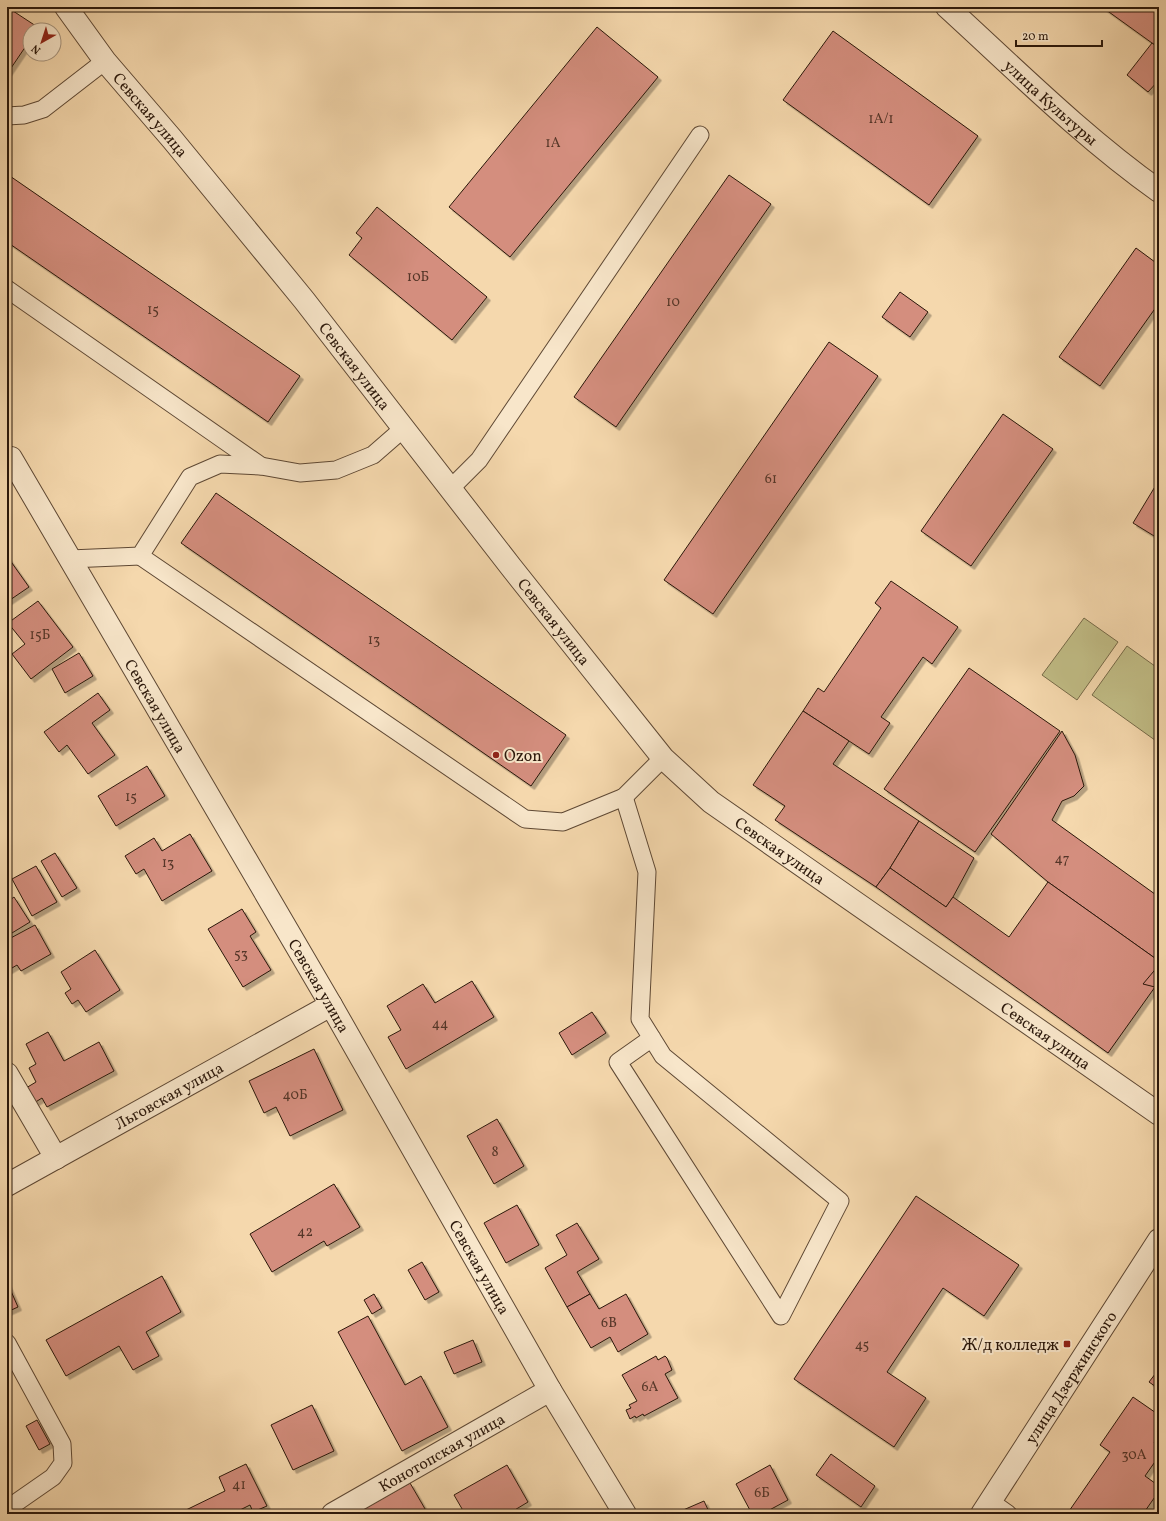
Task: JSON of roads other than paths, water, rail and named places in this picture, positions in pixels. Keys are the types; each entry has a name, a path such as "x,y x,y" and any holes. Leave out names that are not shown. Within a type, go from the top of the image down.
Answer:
{"street":[{"name":"Севская улица","path":"66,7 105,61 172,139 304,300 450,489 662,758 712,802 1159,1114"},
{"name":"улица Культуры","path":"947,7 1034,87 1120,162 1159,191"},
{"name":"Севская улица","path":"9,459 70,559 331,1005 550,1390 625,1514"},
{"name":"Льговская улица","path":"7,1185 331,1005"},
{"path":"7,1074 56,1158"},
{"name":"улица Дзержинского","path":"994,1510 1159,1240"},
{"name":"Конотопская улица","path":"333,1514 550,1390"}],"lane":[{"path":"7,116 24,115 43,109 105,61"},
{"path":"450,489 479,460 700,135"},
{"path":"7,290 261,466"},
{"path":"140,556 190,477 220,464 261,466 300,473 336,470 373,455 404,428"},
{"path":"70,559 140,556 525,819 563,822 624,797 662,758"},
{"path":"624,797 647,872 640,1019 652,1038 663,1056 840,1201 781,1316 618,1062 652,1038"},
{"path":"7,1343 62,1444 63,1463 53,1477 7,1509"}],"place":[{"name":"Ozon","path":"496,755"},
{"name":"Ж/д колледж","path":"1067,1344"}]}
